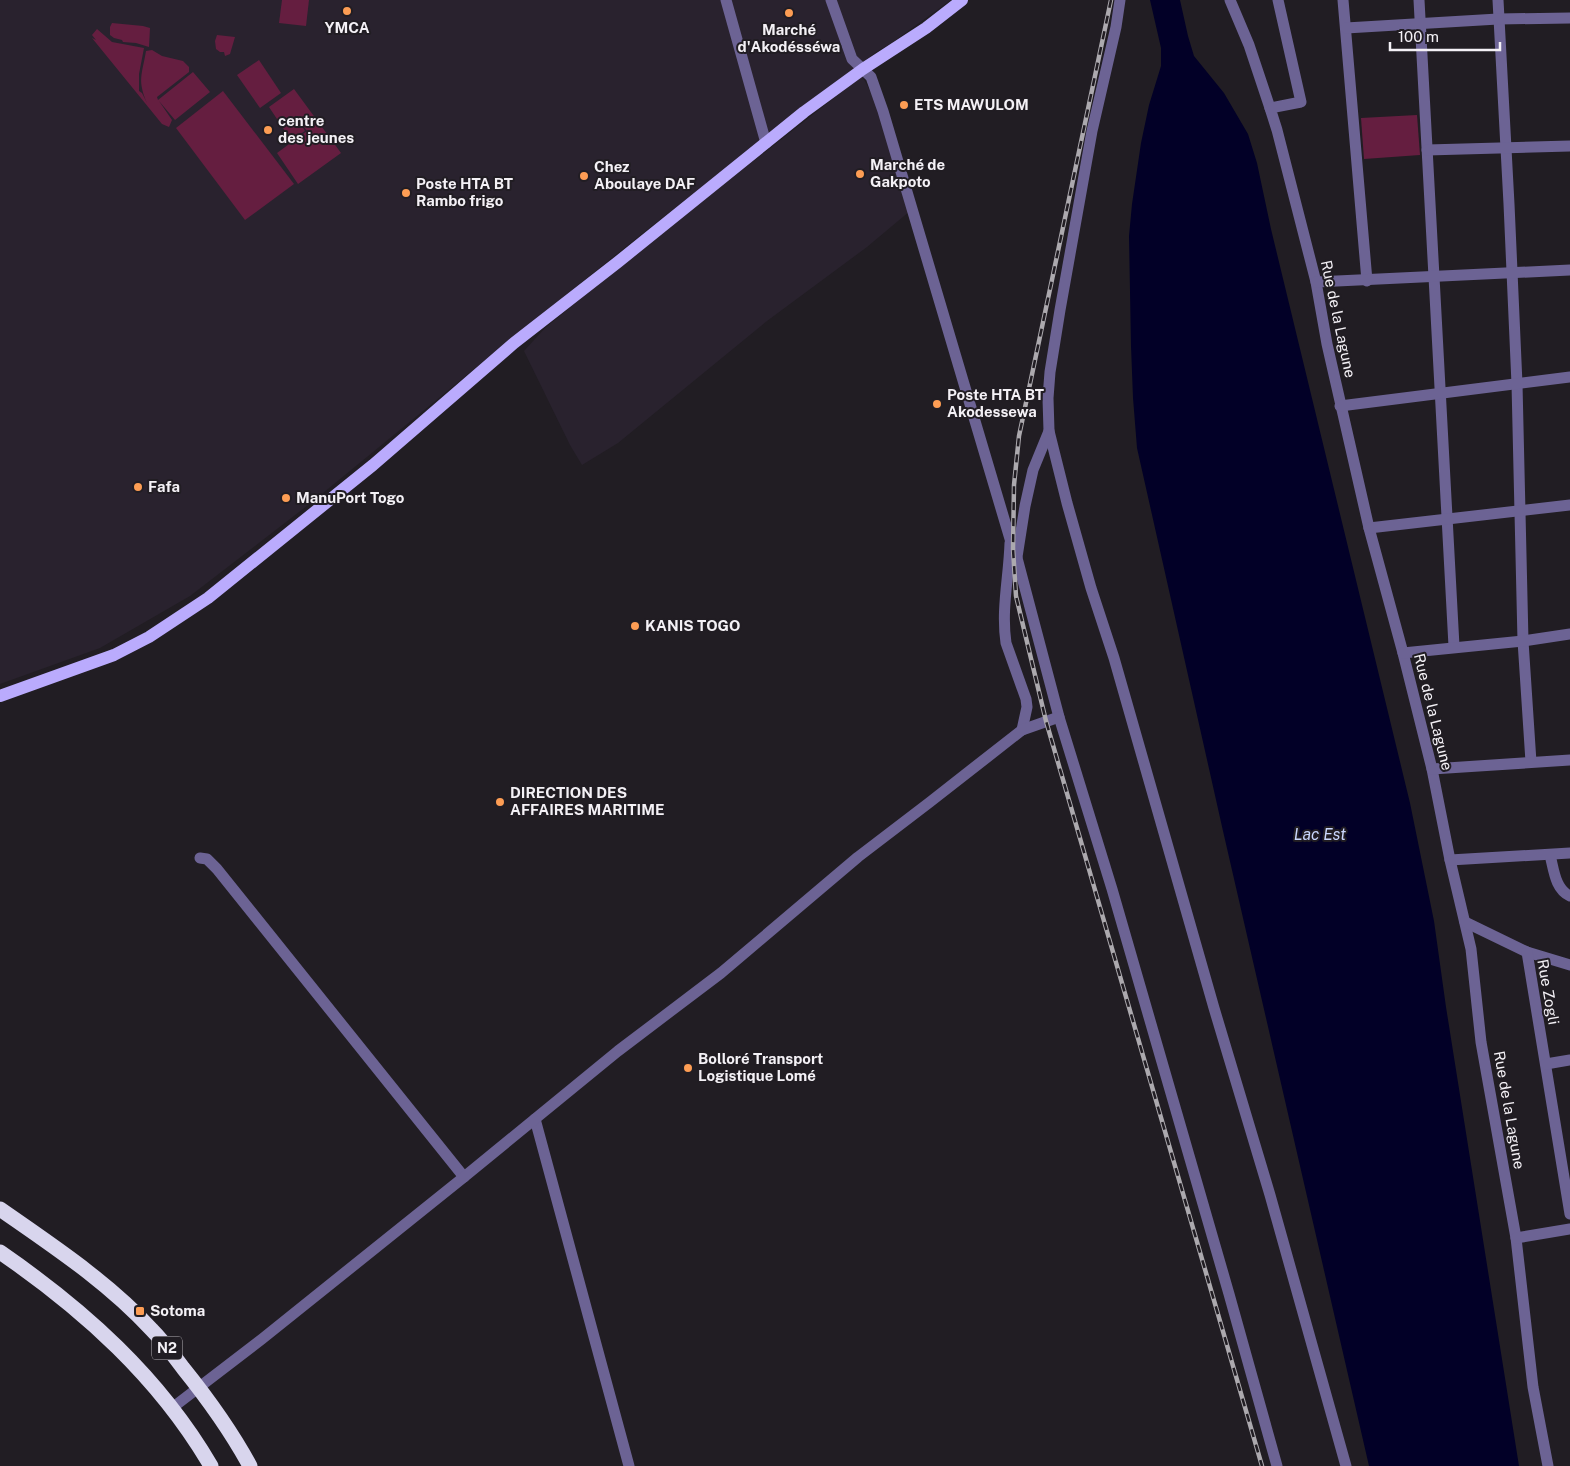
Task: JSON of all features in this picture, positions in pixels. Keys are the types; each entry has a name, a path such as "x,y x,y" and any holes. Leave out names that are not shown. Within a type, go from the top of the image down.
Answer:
{"highway":[{"name":"N2","path":"0,1209 62,1251 120,1299 153,1330 228,1428 250,1466"},
{"name":"N2","path":"0,1252 68,1301 101,1330 172,1408 211,1466"}],"main road":[{"path":"0,696 114,655 149,637 208,598 373,465 514,343 766,143 863,69 907,41 962,0"}],"street":[{"path":"726,0 766,143"},
{"path":"831,0 852,59 871,77 877,89 1017,558 1059,717 1115,898 1277,1466"},
{"path":"1120,0 1092,131 1060,310 1048,398 1049,431 1080,550 1114,658 1206,981 1270,1195 1346,1466"},
{"name":"Rue de la Lagune","path":"1230,0 1249,45 1278,130 1316,282 1340,406 1369,528 1432,769 1450,860 1466,922 1482,1042 1516,1238 1533,1387 1548,1466"},
{"path":"1270,108 1301,102 1278,0"},
{"path":"1343,0 1367,281"},
{"path":"1419,0 1454,646"},
{"path":"1498,0 1517,384 1523,641 1531,762"},
{"path":"1346,28 1498,19 1570,18"},
{"path":"1427,150 1570,146"},
{"path":"1316,282 1570,270"},
{"path":"1340,406 1570,377"},
{"path":"1017,558 1033,470 1049,431"},
{"path":"1369,528 1570,504"},
{"path":"1010,537 1009,566 1004,599 1005,634 1006,643 1026,699 1027,707 1022,730"},
{"path":"1403,653 1454,646 1523,641 1570,634"},
{"path":"172,1408 262,1339 464,1177 618,1050 721,973 858,857 1022,730 1059,717"},
{"path":"1432,769 1570,760"},
{"path":"1450,860 1570,853"},
{"path":"1550,854 1557,884 1560,889 1570,896"},
{"path":"200,858 207,859 217,869 464,1177"},
{"path":"1466,922 1526,952 1570,965"},
{"name":"Rue Zogli","path":"1526,952 1570,1214"},
{"path":"1546,1064 1570,1060"},
{"path":"534,1119 629,1466"},
{"path":"1516,1238 1570,1228"}],"shaded area":[{"path":"0,0 951,0 876,52 648,229 312,502 190,596 100,648 0,684"},
{"path":"282,0 309,0 306,26 279,23"},
{"path":"112,23 150,28 149,47 123,42 114,38 110,35"},
{"path":"97,29 112,42 144,48 139,74 139,91 147,103 141,83 146,51 152,50 162,56 183,61 189,67 189,72 157,97 158,100 193,72 210,92 175,120 159,101 172,120 169,127 162,124 92,38 96,40 92,35"},
{"path":"217,35 235,37 230,54 225,56 224,52 216,49 215,41"},
{"path":"259,60 281,93 260,108 237,75"},
{"path":"862,76 878,105 910,211 867,247 767,321 618,443 582,465 570,445 524,351 545,328 635,254"},
{"path":"294,89 341,153 298,184 277,153 307,131 295,115 305,131 291,140 269,107"},
{"path":"223,91 294,184 245,220 176,128"},
{"path":"1417,115 1420,155 1364,159 1361,118"}],"water":[{"name":"Lac Est","path":"1150,0 1180,0 1194,56 1224,93 1248,134 1257,163 1271,229 1410,803 1434,921 1519,1466 1369,1466 1137,448 1131,346 1129,236 1141,143 1149,105 1161,66 1161,48"}],"railway":[{"path":"1111,0 1019,436 1014,485 1013,549 1016,596 1046,721 1262,1466"}],"place":[{"name":"YMCA","path":"347,11"},
{"name":"Marché d'Akodésséwa","path":"789,13"},
{"name":"ETS MAWULOM","path":"904,105"},
{"name":"centre des jeunes","path":"268,130"},
{"name":"Marché de Gakpoto","path":"860,174"},
{"name":"Chez Aboulaye DAF","path":"584,176"},
{"name":"Poste HTA BT Rambo frigo","path":"406,193"},
{"name":"Poste HTA BT Akodessewa","path":"937,404"},
{"name":"Fafa","path":"138,487"},
{"name":"ManuPort Togo","path":"286,498"},
{"name":"KANIS TOGO","path":"635,626"},
{"name":"DIRECTION DES AFFAIRES MARITIME","path":"500,802"},
{"name":"Bolloré Transport Logistique Lomé","path":"688,1068"},
{"name":"Sotoma","path":"140,1311"}]}
